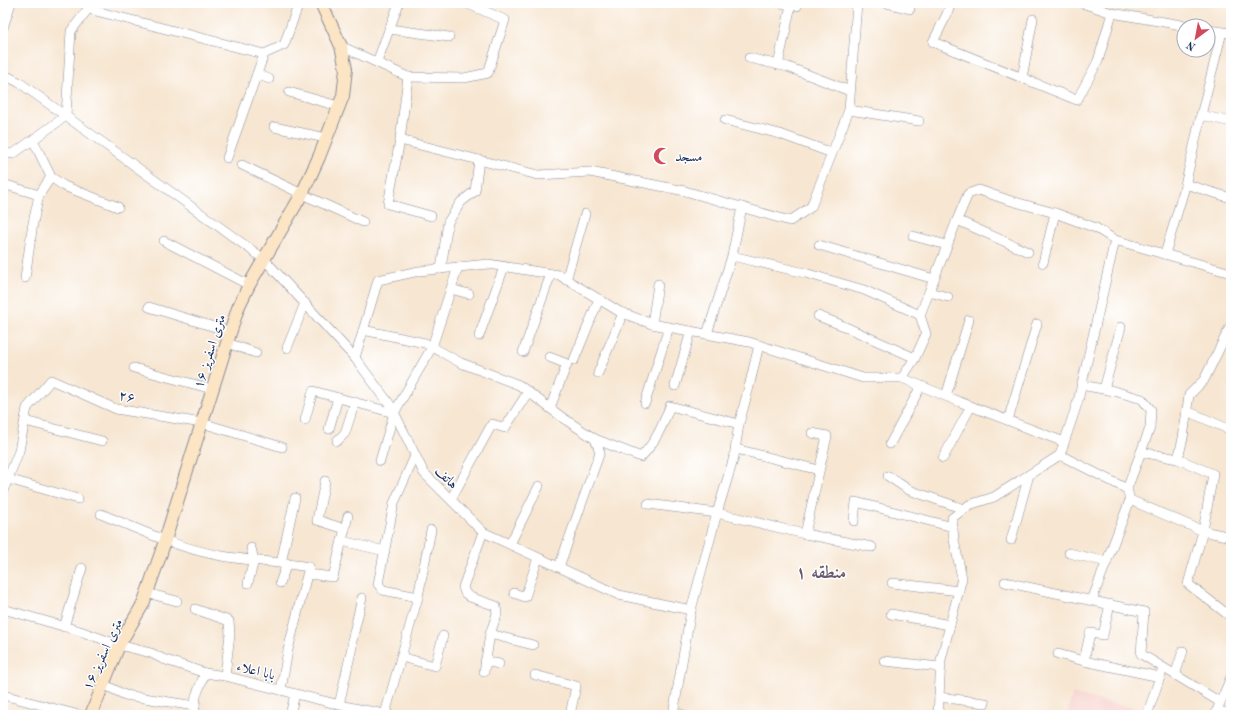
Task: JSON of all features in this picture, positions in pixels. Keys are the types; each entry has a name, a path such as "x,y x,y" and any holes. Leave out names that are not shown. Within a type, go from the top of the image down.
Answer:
{"street":[{"path":"3,28 11,3"},
{"path":"3,153 13,154 66,116 71,31 89,6 264,54 284,45 299,3"},
{"name":"۱۶ متری اسفریز","path":"91,715 119,645 143,604 147,593 166,540 238,308 249,285 302,194 319,157 343,96 346,69 341,46 321,3"},
{"path":"377,62 399,3"},
{"path":"341,46 408,77 464,78 488,73 504,20 466,3"},
{"path":"778,65 794,5 781,3"},
{"path":"400,140 538,174 590,172 685,191 790,221 811,207 849,110 857,3"},
{"path":"886,3 910,9"},
{"path":"951,3 948,14 933,42 1078,100 1098,61 1112,13"},
{"path":"1082,3 1112,13 1176,24"},
{"path":"1022,78 1034,19"},
{"path":"389,29 449,37"},
{"path":"1165,254 1186,184 1201,115 1226,32 1216,31"},
{"path":"226,158 264,54"},
{"path":"749,58 788,67 850,91"},
{"name":"هاتف","path":"3,74 20,83 264,259 355,358 391,406 424,473 484,532 619,595 691,610"},
{"path":"257,74 269,79"},
{"path":"408,77 400,140 388,204 431,216"},
{"path":"289,92 338,106"},
{"path":"849,110 919,121"},
{"path":"1201,115 1231,122"},
{"path":"725,120 780,134 832,153"},
{"path":"274,127 326,138"},
{"path":"33,140 51,177 64,186 118,207"},
{"path":"441,269 448,222 461,202 475,191 479,160"},
{"path":"242,165 363,222"},
{"path":"25,278 32,223 39,195 51,177"},
{"path":"3,184 39,195"},
{"path":"1186,184 1231,198"},
{"path":"902,378 915,358 926,334 920,315 957,220 968,194 979,190 1055,213 1096,228 1115,240 1231,273"},
{"path":"707,334 732,256 742,207"},
{"path":"1043,263 1055,213"},
{"path":"566,280 585,214"},
{"path":"957,220 1028,252"},
{"path":"913,236 947,245"},
{"path":"938,715 941,660 962,578 954,540 952,518 969,505 994,497 1060,455 1078,401 1115,240"},
{"path":"164,241 249,285"},
{"path":"819,245 934,279"},
{"path":"732,256 805,273 864,290 920,315"},
{"path":"355,358 378,280 419,271 488,264 559,275 623,313 652,324 749,342 863,378 902,378 1064,442"},
{"path":"380,461 394,412 432,347 458,267"},
{"path":"479,336 504,267"},
{"path":"523,352 551,274"},
{"path":"652,324 658,284"},
{"path":"451,289 469,294"},
{"path":"929,292 948,297"},
{"path":"574,360 599,299"},
{"path":"287,348 304,303"},
{"path":"149,306 229,337 256,353"},
{"path":"598,373 623,313"},
{"path":"818,316 915,358"},
{"path":"946,396 970,320"},
{"path":"1008,420 1037,324"},
{"path":"1178,459 1184,438 1189,395 1204,380 1231,325"},
{"path":"645,403 669,327"},
{"path":"1104,389 1121,327"},
{"path":"363,330 425,343 461,363 519,385 595,439 641,457 651,447 662,427 670,406 739,424"},
{"path":"674,386 691,331"},
{"path":"684,715 673,714 691,610 717,513 734,457 739,424 759,345"},
{"path":"548,357 567,364 550,408"},
{"path":"134,368 212,389"},
{"name":"۲۶","path":"25,421 28,408 51,380 116,409 202,423 282,447"},
{"path":"890,444 921,386"},
{"path":"1081,386 1104,389 1142,399 1152,410 1150,428 1127,489 1130,500 1092,600"},
{"path":"305,420 313,391 394,412"},
{"path":"450,500 492,424 504,428 528,392"},
{"path":"329,429 338,398"},
{"path":"337,441 345,433 355,402"},
{"path":"943,458 971,406"},
{"path":"1187,411 1231,431"},
{"path":"3,491 8,479 8,467 19,451 25,421 102,441"},
{"path":"805,534 827,436 812,433"},
{"path":"559,567 600,452 595,439"},
{"path":"736,449 819,470"},
{"path":"1141,452 1178,459 1213,474 1203,531 1188,584 1231,617"},
{"path":"1060,455 1127,489"},
{"path":"415,456 394,503 378,584 383,590 418,597"},
{"path":"1011,540 1029,475"},
{"path":"888,476 909,490 964,509"},
{"path":"8,479 78,499"},
{"path":"325,481 317,520 345,529"},
{"path":"510,544 538,486"},
{"path":"280,583 295,498"},
{"path":"1130,500 1203,531 1231,537"},
{"path":"854,521 856,502 953,527"},
{"path":"648,504 717,513 805,534 872,547"},
{"path":"101,514 166,540 221,556 284,563 310,568 288,650 280,690"},
{"path":"308,574 333,577 348,516"},
{"path":"387,715 418,597 431,530"},
{"path":"484,532 463,586 465,593 470,597 496,606 497,614 490,634 484,672"},
{"path":"342,541 385,551"},
{"path":"248,583 254,560 251,548"},
{"path":"1069,553 1107,562"},
{"path":"514,593 525,597 538,558"},
{"path":"64,627 82,568"},
{"path":"1005,582 1144,612 1141,654 1161,672"},
{"path":"892,584 959,591"},
{"path":"147,593 176,601"},
{"path":"339,705 362,598"},
{"path":"1084,661 1090,633 1103,635 1110,604"},
{"name":"بابا اعلاء","path":"3,609 119,645 151,652 163,659 205,673 225,676 371,713 387,715"},
{"path":"195,609 229,621 230,634 225,676"},
{"path":"891,614 950,625"},
{"path":"490,634 533,645"},
{"path":"401,657 435,666 443,636"},
{"path":"1175,675 1183,651"},
{"path":"1058,654 1084,661 1175,675 1220,702"},
{"path":"485,661 499,664"},
{"path":"884,661 940,667"},
{"path":"1147,715 1161,672"},
{"path":"104,684 125,695 194,711 196,696 205,673"},
{"path":"535,675 576,686 570,715"},
{"path":"1231,676 1215,714 1231,712"},
{"path":"290,715 295,694"},
{"path":"3,695 56,712 79,715"},
{"path":"939,697 985,703"}],"shaded area":[{"path":"1072,694 1137,709 1135,715 1067,715"}],"place":[{"name":"مسجد","path":"662,156"}],"district":[{"name":"منطقه ۱","path":"821,572"}]}
